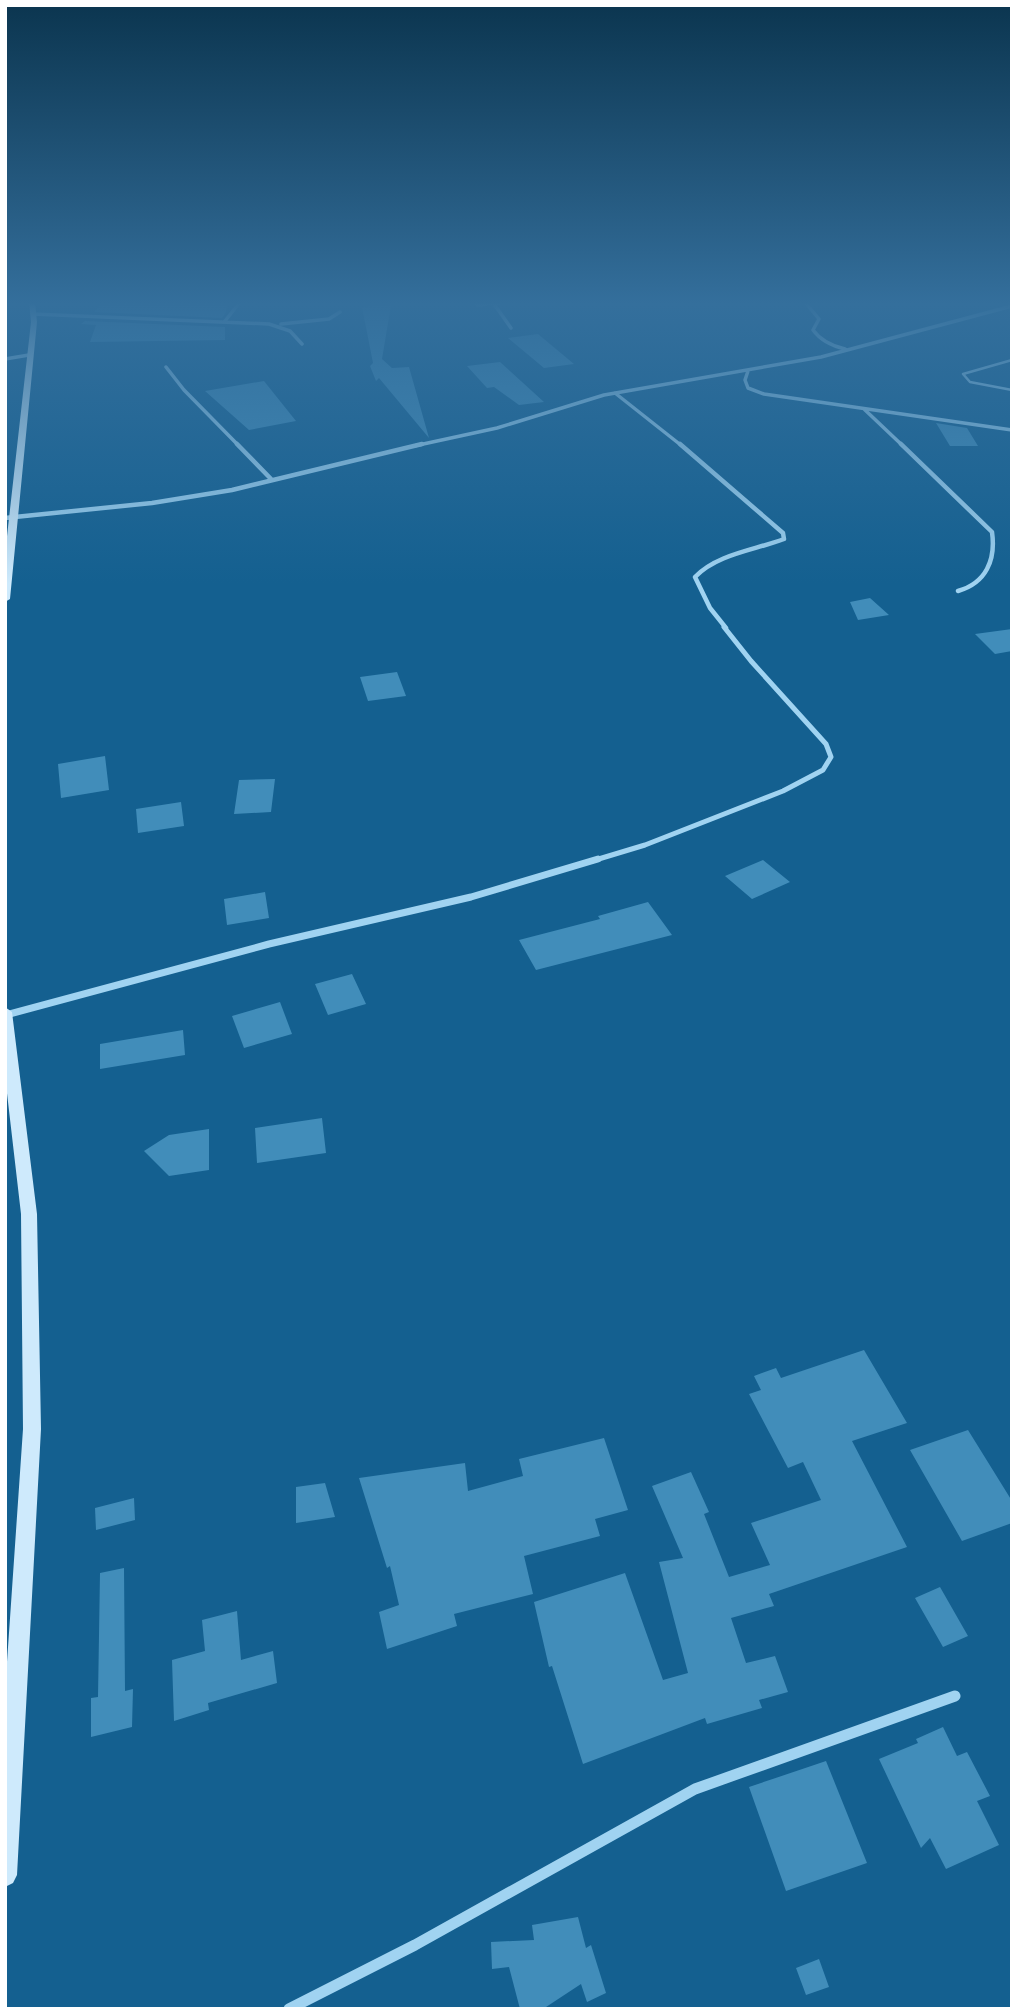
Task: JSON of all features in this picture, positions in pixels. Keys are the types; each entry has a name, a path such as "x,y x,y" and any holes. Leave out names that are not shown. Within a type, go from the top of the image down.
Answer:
{"street":[{"path":"5,599 9,518 24,396"},
{"path":"190,396 272,480"},
{"path":"9,518 197,497 497,428 605,396"},
{"path":"5,1875 32,1429 29,1214 5,1014 174,972 269,944 471,897 645,845 783,791 824,769 831,757 826,744 751,661 710,608 695,577 699,571 714,563 784,539 783,533 709,467 619,396"},
{"path":"785,396 1012,430"},
{"path":"863,408 952,497 992,532 990,558 984,575 974,586 958,591"},
{"path":"289,2009 415,1945 695,1789 955,1696"}],"building":[{"path":"211,396 276,396 296,421 249,430"},
{"path":"394,396 417,396 429,438"},
{"path":"506,396 537,396 544,402 519,405"},
{"path":"936,423 967,428 978,446 950,446"},
{"path":"870,598 889,615 858,620 850,602"},
{"path":"1012,629 1012,651 995,654 975,634"},
{"path":"397,672 406,696 368,701 360,677"},
{"path":"105,756 109,790 61,798 58,764"},
{"path":"275,779 271,812 234,814 239,780"},
{"path":"181,802 184,826 138,833 136,809"},
{"path":"763,860 790,882 752,899 725,876"},
{"path":"265,892 269,918 227,925 224,899"},
{"path":"648,902 672,935 536,970 519,940 600,919 598,916"},
{"path":"352,974 366,1004 328,1015 315,984"},
{"path":"280,1002 292,1034 244,1048 232,1016"},
{"path":"183,1030 185,1055 100,1069 100,1044"},
{"path":"322,1118 326,1153 257,1163 255,1128"},
{"path":"209,1129 209,1170 169,1176 144,1151 169,1135"},
{"path":"864,1350 907,1423 852,1441 907,1547 769,1594 774,1606 731,1618 746,1663 775,1656 788,1692 759,1700 762,1708 707,1724 705,1718 583,1764 552,1666 549,1667 534,1602 625,1573 663,1680 688,1673 659,1562 683,1558 652,1486 691,1472 709,1512 704,1514 729,1577 770,1565 751,1523 821,1500 803,1462 788,1468 749,1394 761,1390 754,1376 776,1368 781,1378"},
{"path":"968,1430 1012,1501 1012,1523 962,1541 910,1450"},
{"path":"604,1438 628,1510 595,1519 600,1536 524,1556 533,1594 454,1614 457,1626 387,1649 379,1612 399,1605 390,1566 387,1568 359,1478 465,1463 468,1491 523,1476 519,1459"},
{"path":"325,1483 335,1517 296,1523 296,1487"},
{"path":"134,1498 135,1520 96,1530 95,1508"},
{"path":"124,1568 125,1691 133,1689 132,1727 91,1737 91,1698 98,1697 100,1573"},
{"path":"940,1587 968,1636 943,1647 915,1598"},
{"path":"237,1611 241,1660 273,1651 277,1683 208,1703 209,1710 174,1721 172,1660 205,1651 202,1620"},
{"path":"943,1727 957,1756 967,1752 990,1796 977,1801 999,1845 946,1869 930,1838 921,1848 879,1759 918,1743 916,1739"},
{"path":"826,1761 867,1863 786,1891 749,1787"},
{"path":"578,1917 586,1948 591,1945 606,1993 587,2002 581,1984 543,2009 520,2009 509,1967 492,1969 491,1942 534,1940 532,1925"},
{"path":"819,1959 829,1987 806,1995 796,1968"}]}
